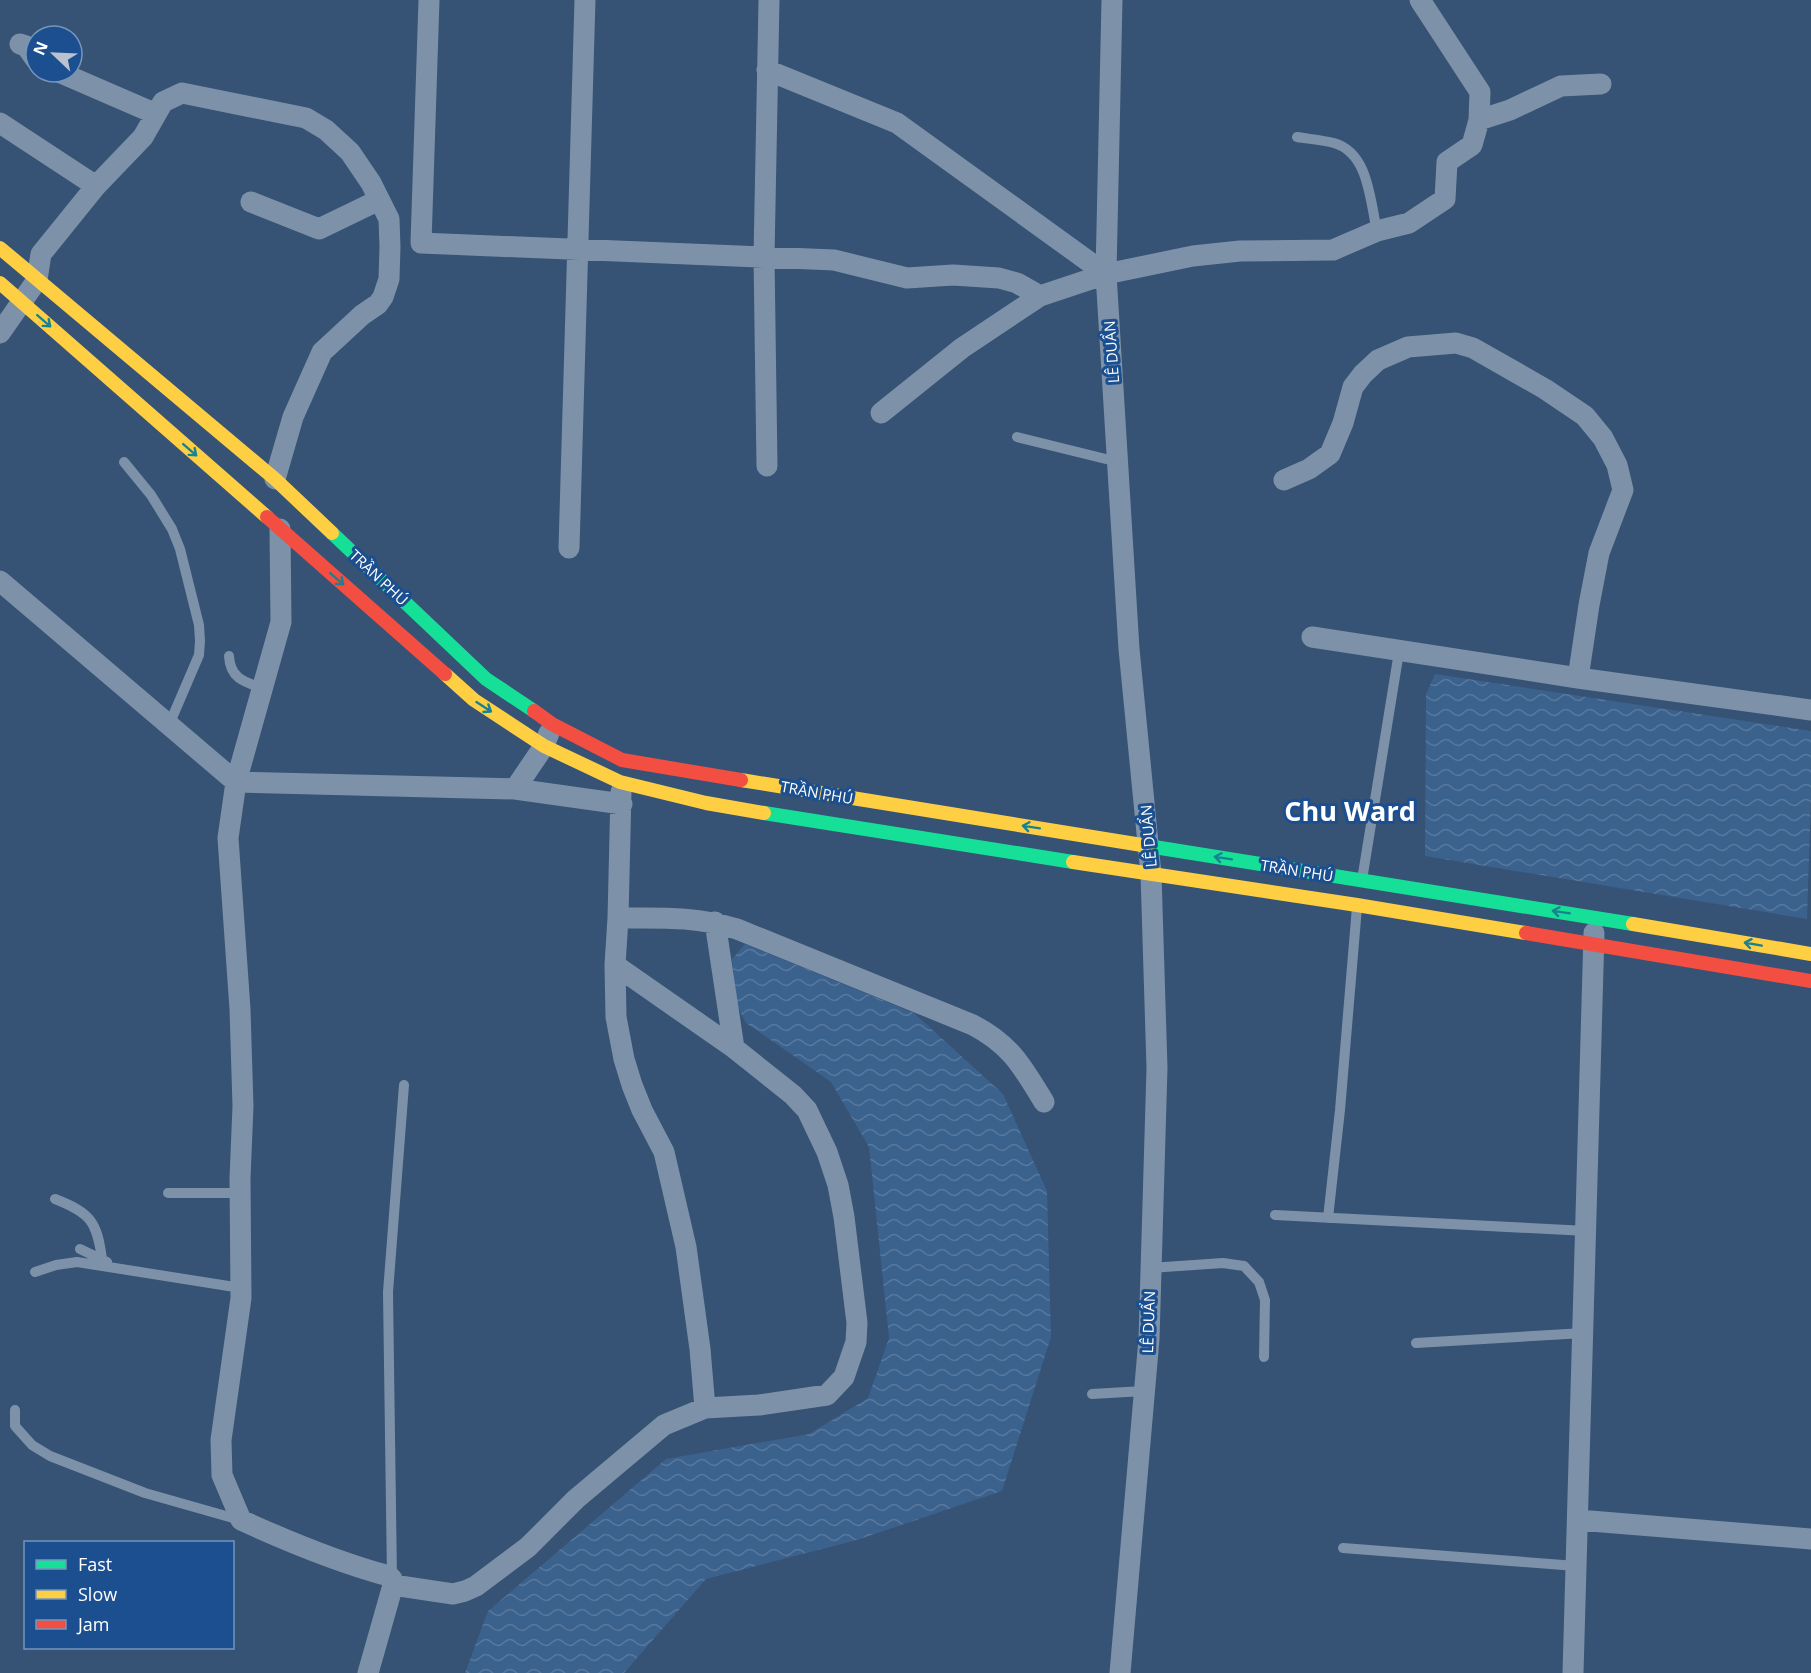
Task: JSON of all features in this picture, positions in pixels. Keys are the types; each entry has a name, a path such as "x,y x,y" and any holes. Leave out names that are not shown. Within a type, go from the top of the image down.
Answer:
{"main road":[{"name":"TRẦN PHÚ","path":"0,248 276,479 486,679 552,724 622,760 1149,846 1594,944 1811,981"},
{"name":"TRẦN PHÚ","path":"0,283 474,700 544,746 620,782 706,803 941,843 1151,874 1595,917 1811,954"}],"street":[{"path":"429,0 421,243 834,260 907,278 953,275 999,278 1040,296"},
{"path":"569,548 585,0"},
{"path":"767,466 764,257 769,0"},
{"name":"LÊ DUẨN","path":"1112,0 1106,274 1129,649 1151,874 1157,1068 1149,1339 1120,1673"},
{"path":"881,413 963,348 1040,296 1106,274 1193,256 1240,251 1333,250 1377,231 1409,223 1445,200 1447,162 1472,145 1479,120 1480,92 1420,0"},
{"path":"20,44 24,45"},
{"path":"767,70 897,123 1106,274"},
{"path":"84,83 156,114"},
{"path":"1479,120 1510,110 1561,86 1601,84"},
{"path":"0,333 37,280 41,254 96,186 143,137 163,102 182,93 306,118 326,130 350,152 371,183 389,219 389,279 378,304 362,315 322,352 293,417 276,479"},
{"path":"0,123 96,186"},
{"path":"251,202 319,229 379,200"},
{"path":"1284,480 1309,468 1330,454 1343,423 1353,387 1378,360 1408,347 1456,343 1473,348 1553,394 1585,416 1603,438 1617,465 1623,490 1599,553 1578,678"},
{"path":"280,530 281,622 236,782 228,838 240,1009 243,1106 240,1193 241,1288 220,1440 222,1475 241,1520 287,1541 393,1582 453,1594 476,1586 528,1547 576,1499 664,1425 705,1408 759,1406 827,1395 844,1377 856,1342 857,1323 844,1217 838,1185 827,1152 807,1110 793,1095 734,1048 615,965"},
{"path":"0,581 236,782 515,789 622,804"},
{"path":"1312,637 1578,678 1811,710"},
{"path":"515,789 544,746 552,724"},
{"path":"622,760 615,965 616,1017 624,1059 642,1110 664,1152 686,1247 700,1349 705,1408"},
{"path":"1573,1673 1595,917"},
{"path":"618,918 681,918 716,922 987,1032 1020,1061 1044,1102"},
{"path":"716,922 734,1048"},
{"path":"1578,1520 1811,1539"},
{"path":"368,1673 393,1582"}],"lane":[{"path":"1297,137 1334,143 1350,152 1358,160 1363,170 1377,231"},
{"path":"1017,437 1118,462"},
{"path":"124,462 151,495 172,529 180,549 199,626 201,641 199,655 169,725"},
{"path":"229,656 229,664 239,680 262,688"},
{"path":"1328,1218 1359,893 1398,658"},
{"path":"393,1582 388,1292 404,1085"},
{"path":"168,1193 240,1193"},
{"path":"55,1199 75,1208 93,1223 99,1233 102,1259"},
{"path":"1275,1215 1587,1231"},
{"path":"80,1249 123,1269"},
{"path":"34,1272 56,1265 77,1262 241,1288"},
{"path":"1150,1268 1223,1263 1244,1266 1259,1282 1265,1300 1264,1357"},
{"path":"1416,1343 1584,1333"},
{"path":"1092,1394 1144,1391"},
{"path":"15,1410 15,1426 32,1445 50,1456 145,1493 241,1520"},
{"path":"1343,1548 1576,1566"}],"water":[{"path":"1435,674 1811,731 1807,919 1425,856 1426,694"},
{"path":"745,944 914,1013 1003,1094 1047,1191 1051,1337 1002,1491 857,1540 706,1579 624,1673 465,1673 488,1611 666,1459 809,1434 868,1398 889,1338 869,1147 831,1082 746,1023 737,1006 732,959"}],"traffic: fast":[{"path":"332,533 486,679 534,711"},
{"path":"764,813 1073,862"},
{"path":"1148,846 1633,924"}],"traffic: slow":[{"path":"0,248 275,479 332,533"},
{"path":"0,283 267,517"},
{"path":"445,674 474,700 544,746 620,782 706,803 764,813"},
{"path":"741,780 1148,846"},
{"path":"1073,862 1526,933"},
{"path":"1633,924 1811,954"}],"traffic: jam":[{"path":"267,517 445,674"},
{"path":"534,711 552,724 622,760 741,780"},
{"path":"1526,933 1811,981"}],"district":[{"name":"Chu Ward","path":"1350,810"}]}
